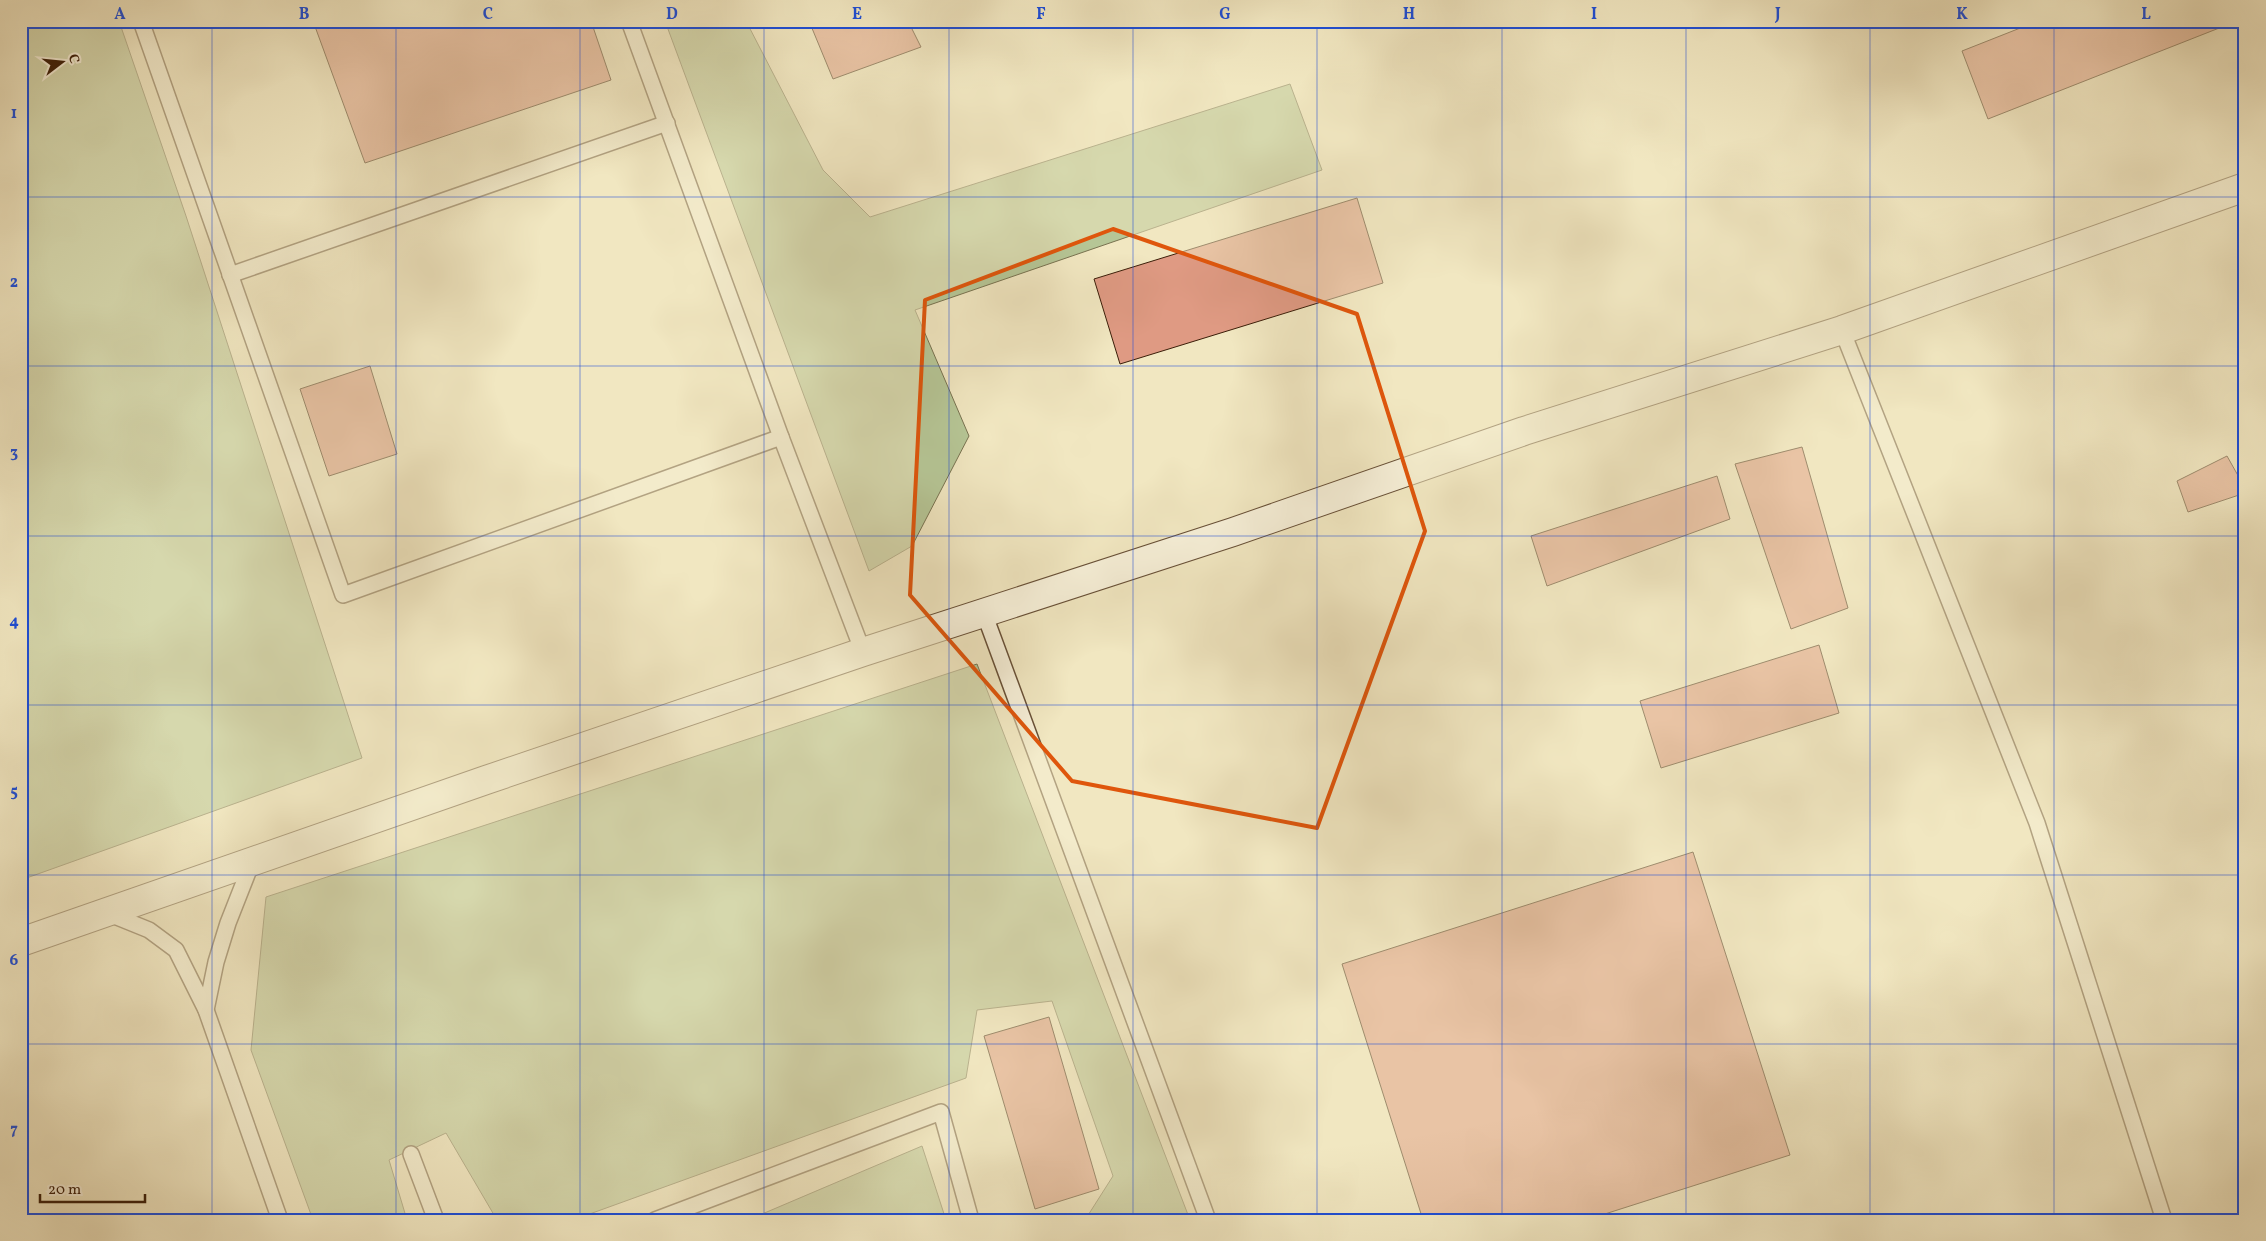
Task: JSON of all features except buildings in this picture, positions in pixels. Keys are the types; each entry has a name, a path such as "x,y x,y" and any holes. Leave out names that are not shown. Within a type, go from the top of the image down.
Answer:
{"street":[{"path":"21,942 495,777 863,652 1233,532 1524,431 1842,330 2245,187"}],"lane":[{"path":"141,21 343,595 781,437"},
{"path":"629,21 781,437 863,652"},
{"path":"230,275 666,123"},
{"path":"1842,330 2037,823 2164,1220"},
{"path":"984,613 1208,1220"},
{"path":"206,1010 216,962 228,923 252,862"},
{"path":"107,913 149,930 176,950 206,1010 280,1220"},
{"path":"655,1220 941,1112 971,1220"},
{"path":"411,1154 436,1220"}],"highlighted area":[{"path":"1113,229 1357,314 1425,531 1317,828 1072,781 910,595 925,300"}],"green space":[{"path":"21,21 119,21 186,216 362,758 21,880"},
{"path":"665,21 746,21 823,170 870,217 1290,84 1322,170 915,310 969,436 912,546 869,571"},
{"path":"977,664 1190,1220 1085,1220 1113,1176 1052,1001 977,1010 966,1078 573,1220 497,1220 446,1133 389,1160 407,1220 313,1220 251,1050 266,897"},
{"path":"922,1146 946,1220 748,1220"}]}
